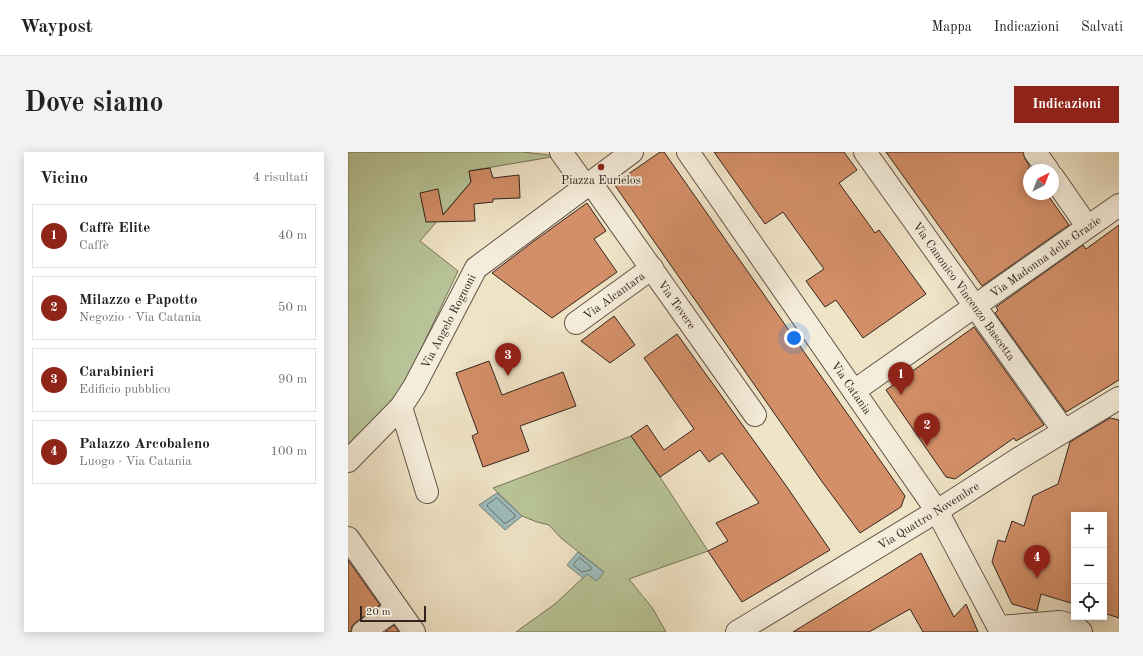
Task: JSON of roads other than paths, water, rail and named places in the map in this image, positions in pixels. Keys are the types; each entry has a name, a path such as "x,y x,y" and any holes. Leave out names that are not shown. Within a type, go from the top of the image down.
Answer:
{"street":[{"name":"Via Tevere","path":"561,152 652,268 755,415"},
{"name":"Via Angelo Rognoni","path":"348,461 401,408 414,387 476,268 589,189 632,152"},
{"name":"Via Catania","path":"688,152 938,511 1000,630"},
{"name":"Via Canonico Vincenzo Bascetta","path":"865,152 1064,431"},
{"path":"1035,152 1044,164"},
{"path":"1059,186 1087,226"},
{"name":"Via Madonna delle Grazie","path":"854,391 1119,205"},
{"name":"Via Alcantara","path":"576,323 652,268"},
{"name":"Via Quattro Novembre","path":"738,632 938,511 1018,458 1119,398"},
{"path":"401,408 427,492"},
{"path":"348,538 414,632"},
{"path":"363,632 397,608"},
{"path":"1000,630 1060,622 1074,626 1081,632"}],"water":[{"path":"497,493 522,516 505,530 479,505"},
{"path":"578,552 604,572 597,581 587,574 583,578 567,565"}],"place":[{"name":"Piazza Eurielos","path":"601,167"},
{"name":"Carabinieri","path":"508,376"},
{"name":"Caffè Elite","path":"901,395"},
{"name":"Milazzo e Papotto","path":"927,446"},
{"name":"Palazzo Arcobaleno","path":"1037,578"}]}
